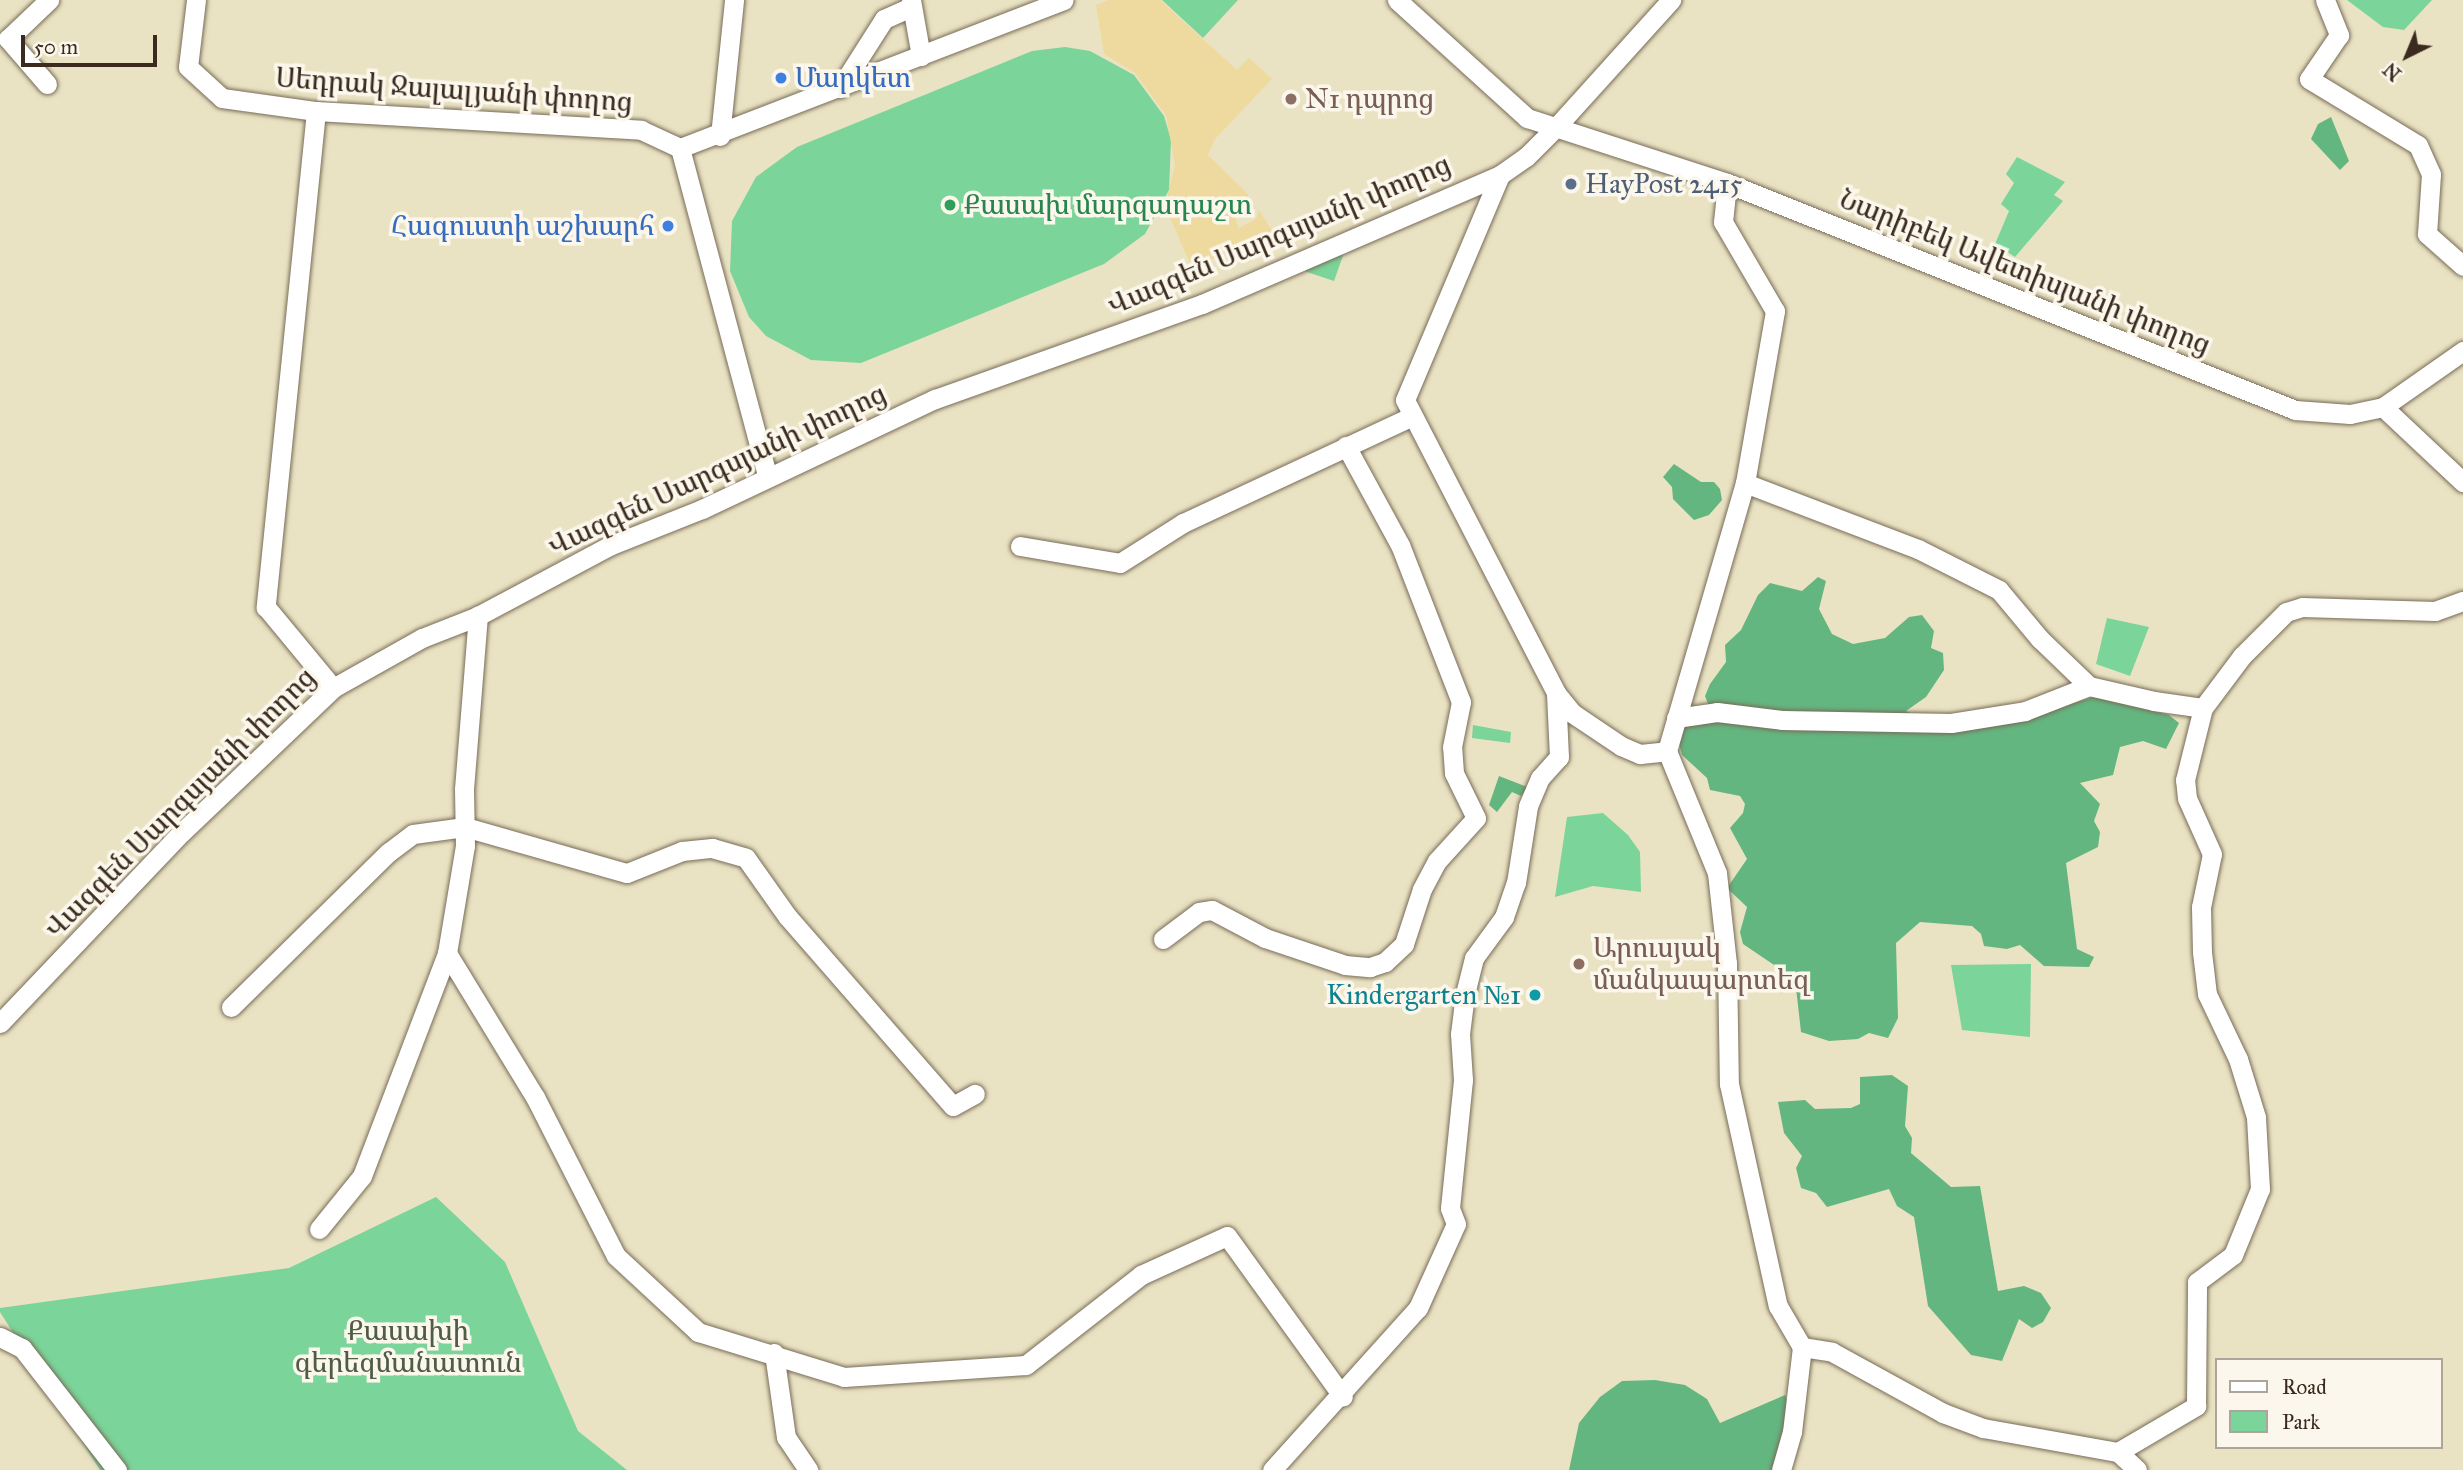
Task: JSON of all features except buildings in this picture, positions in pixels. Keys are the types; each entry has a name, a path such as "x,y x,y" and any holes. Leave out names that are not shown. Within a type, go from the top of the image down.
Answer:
{"street":[{"path":"47,84 8,39 49,0"},
{"name":"Սեդրակ Ջալալյանի փողոց","path":"196,0 188,37 188,67 222,98 316,111 641,130 680,148"},
{"path":"720,136 734,0"},
{"path":"767,477 680,148 720,136 1063,0"},
{"path":"1397,0 1527,118 1558,125"},
{"name":"Վազգեն Սարգսյանի փողոց","path":"0,1023 182,832 333,688 422,638 478,616 609,546 702,509 935,399 1202,304 1500,175 1526,158 1671,0"},
{"path":"2325,0 2339,35 2309,79 2418,145 2431,174 2427,234 2463,266"},
{"path":"840,89 884,19 911,3 921,57"},
{"path":"316,111 266,607 333,688"},
{"name":"Նարիբեկ Ավետիսյանի փողոց","path":"1558,125 1727,183 2295,410 2350,414 2383,407 2463,351"},
{"path":"1500,175 1405,400 1556,693 1572,713 1621,746 1640,754 1667,751"},
{"path":"1727,183 1723,222 1775,311 1745,483 1667,751 1717,873 1727,963 1730,1084 1778,1306 1802,1347 1792,1432 1781,1470"},
{"path":"2383,407 2463,482"},
{"path":"1020,546 1120,563 1183,523 1412,416"},
{"path":"1163,939 1199,912 1212,910 1265,937 1345,965 1370,967 1385,962 1404,944 1422,889 1437,861 1476,818 1454,773 1452,747 1461,702 1400,545 1346,446"},
{"path":"1745,483 1918,549 1999,590 2040,639 2090,687"},
{"path":"2118,1452 2187,1416 2196,1406 2197,1282 2233,1255 2260,1189 2256,1117 2238,1059 2207,994 2202,952 2201,907 2212,854 2187,798 2185,780 2203,708 2242,656 2286,611 2302,607 2435,611 2463,601"},
{"path":"319,1229 362,1177 447,953 464,827 478,616"},
{"path":"1676,718 1717,712 1782,720 1961,722 2025,711 2090,687 2203,708"},
{"path":"1272,1470 1343,1397 1418,1308 1456,1224 1450,1208 1463,1080 1460,1034 1465,994 1474,958 1504,917 1516,883 1528,806 1540,778 1559,757 1556,693"},
{"path":"231,1007 389,852 413,834 464,827 627,873 682,851 712,848 746,858 787,916 953,1106 975,1094"},
{"path":"447,953 535,1097 617,1256 698,1332 774,1353 844,1377 1026,1365 1142,1275 1227,1236 1343,1397"},
{"path":"0,1337 22,1348 117,1470"},
{"path":"1802,1347 1832,1352 1943,1412 1983,1428 2118,1452 2137,1470"},
{"path":"774,1353 786,1437 808,1470"}],"green space":[{"path":"1162,0 1238,0 1203,38"},
{"path":"2347,0 2432,0 2404,30 2383,27"},
{"name":"Քասախ մարզադաշտ","path":"1065,47 1090,51 1134,75 1164,116 1171,140 1169,190 1145,234 1104,264 861,363 811,360 766,336 749,317 730,271 732,221 756,177 797,147 1032,51"},
{"path":"2331,117 2349,161 2340,170 2311,139 2318,124"},
{"path":"2017,157 2065,182 2054,195 2063,201 2015,257 1995,244 2009,211 2001,204 2014,183 2006,174"},
{"path":"1351,233 1334,281 1292,267"},
{"path":"1674,464 1701,482 1714,482 1720,489 1722,500 1709,515 1694,520 1673,499 1672,487 1663,477"},
{"path":"1818,577 1826,581 1819,609 1832,634 1853,644 1885,638 1909,617 1922,615 1934,631 1931,648 1943,653 1944,670 1926,697 1906,711 1945,729 2033,715 2097,696 2169,715 2179,723 2166,749 2143,741 2120,747 2113,775 2080,783 2100,804 2094,821 2100,832 2098,847 2066,863 2077,949 2094,957 2089,967 2044,966 2020,945 2007,949 1984,946 1981,934 1972,926 1920,922 1896,943 1898,1018 1888,1038 1869,1033 1858,1039 1829,1041 1801,1032 1795,979 1743,944 1740,932 1747,907 1727,888 1747,859 1730,828 1743,813 1745,804 1740,796 1710,790 1707,778 1682,755 1678,740 1688,722 1708,704 1705,696 1710,684 1726,662 1725,645 1741,630 1758,595 1770,583 1802,591"},
{"path":"2107,618 2149,627 2130,676 2096,664"},
{"path":"1473,725 1511,732 1510,743 1472,738"},
{"path":"1499,776 1527,787 1521,796 1512,792 1497,812 1489,805"},
{"path":"1603,813 1628,835 1640,852 1641,892 1593,886 1555,897 1567,817"},
{"path":"2031,964 2030,1037 1962,1030 1951,965"},
{"path":"1892,1075 1908,1086 1905,1126 1912,1138 1911,1153 1951,1187 1980,1186 1998,1291 2024,1286 2041,1293 2051,1308 2043,1322 2032,1328 2019,1319 2002,1361 1971,1355 1928,1306 1914,1217 1897,1206 1889,1189 1827,1207 1816,1193 1801,1188 1796,1168 1802,1156 1784,1133 1778,1102 1805,1100 1815,1109 1851,1108 1860,1104 1860,1077"},
{"name":"Քասախի գերեզմանատուն","path":"436,1197 505,1262 578,1431 627,1470 100,1470 0,1312 0,1308 289,1268"},
{"path":"1655,1380 1685,1385 1707,1399 1720,1423 1785,1395 1789,1406 1773,1470 1569,1470 1579,1423 1600,1397 1622,1381"}],"sand":[{"path":"1108,0 1160,0 1237,70 1249,58 1272,79 1215,139 1208,155 1248,194 1248,202 1233,211 1239,228 1256,219 1259,210 1273,232 1192,268 1165,206 1175,165 1166,115 1135,73 1104,54 1096,5"}],"place":[{"name":"Մարկետ","path":"781,78"},
{"name":"N1 դպրոց","path":"1291,99"},
{"name":"HayPost 2415","path":"1571,184"},
{"name":"Քասախ մարզադաշտ","path":"950,205"},
{"name":"Հագուստի աշխարհ","path":"668,226"},
{"name":"Արուսյակ մանկապարտեզ","path":"1579,964"},
{"name":"Kindergarten №1","path":"1535,995"}]}
